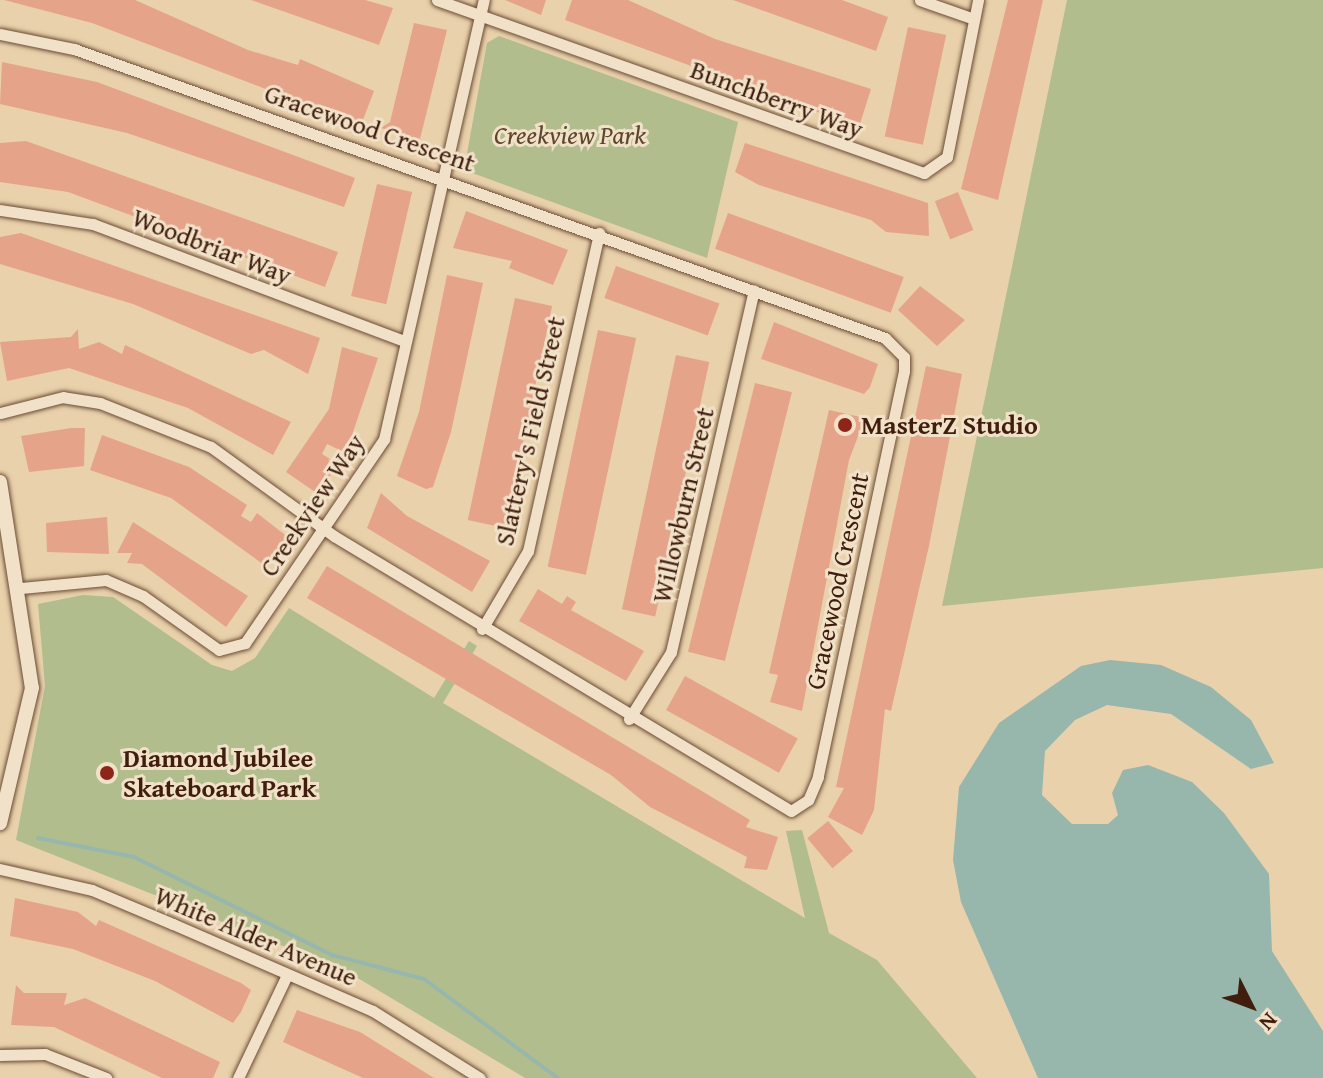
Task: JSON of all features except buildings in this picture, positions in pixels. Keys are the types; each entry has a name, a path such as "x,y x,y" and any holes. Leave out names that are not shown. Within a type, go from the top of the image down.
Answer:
{"street":[{"name":"Bunchberry Way","path":"437,0 924,173 947,157 978,0"},
{"name":"Creekview Way","path":"21,588 106,580 229,652 245,643 384,439 484,0"},
{"path":"920,0 974,19"},
{"name":"Gracewood Crescent","path":"0,34 74,49 442,176 885,338 904,357 818,777 800,809 782,809 482,629 324,530 211,447 100,403 63,397 0,413"},
{"name":"Woodbriar Way","path":"0,210 93,224 405,341"},
{"name":"Slattery's Field Street","path":"482,629 528,551 599,233"},
{"name":"Willowburn Street","path":"629,719 671,652 754,290"},
{"path":"0,482 21,588 32,688 0,823"},
{"name":"White Alder Avenue","path":"0,869 92,890 393,1021 480,1078"},
{"path":"238,1078 287,975"},
{"path":"0,1055 45,1054 106,1078"}],"green space":[{"path":"1067,0 1323,0 1323,568 942,606"},
{"name":"Creekview Park","path":"499,36 738,122 707,258 464,170 487,43"},
{"path":"83,595 113,597 212,665 232,671 255,658 289,608 434,698 469,641 477,646 443,703 805,918 786,831 802,830 829,933 877,960 977,1078 525,1078 346,971 16,840 45,686 38,604"}],"water":[{"path":"1110,660 1161,665 1211,687 1251,720 1274,763 1251,769 1171,714 1107,705 1075,720 1045,751 1042,795 1072,824 1108,824 1118,815 1112,793 1123,770 1148,765 1192,782 1224,813 1269,874 1272,951 1323,1031 1323,1078 1038,1078 961,902 953,860 959,787 999,723 1081,666"}],"waterway":[{"path":"38,838 134,857 332,955 424,979 558,1078"}],"place":[{"name":"MasterZ Studio","path":"845,425"},
{"name":"Diamond Jubilee Skateboard Park","path":"107,773"}]}
